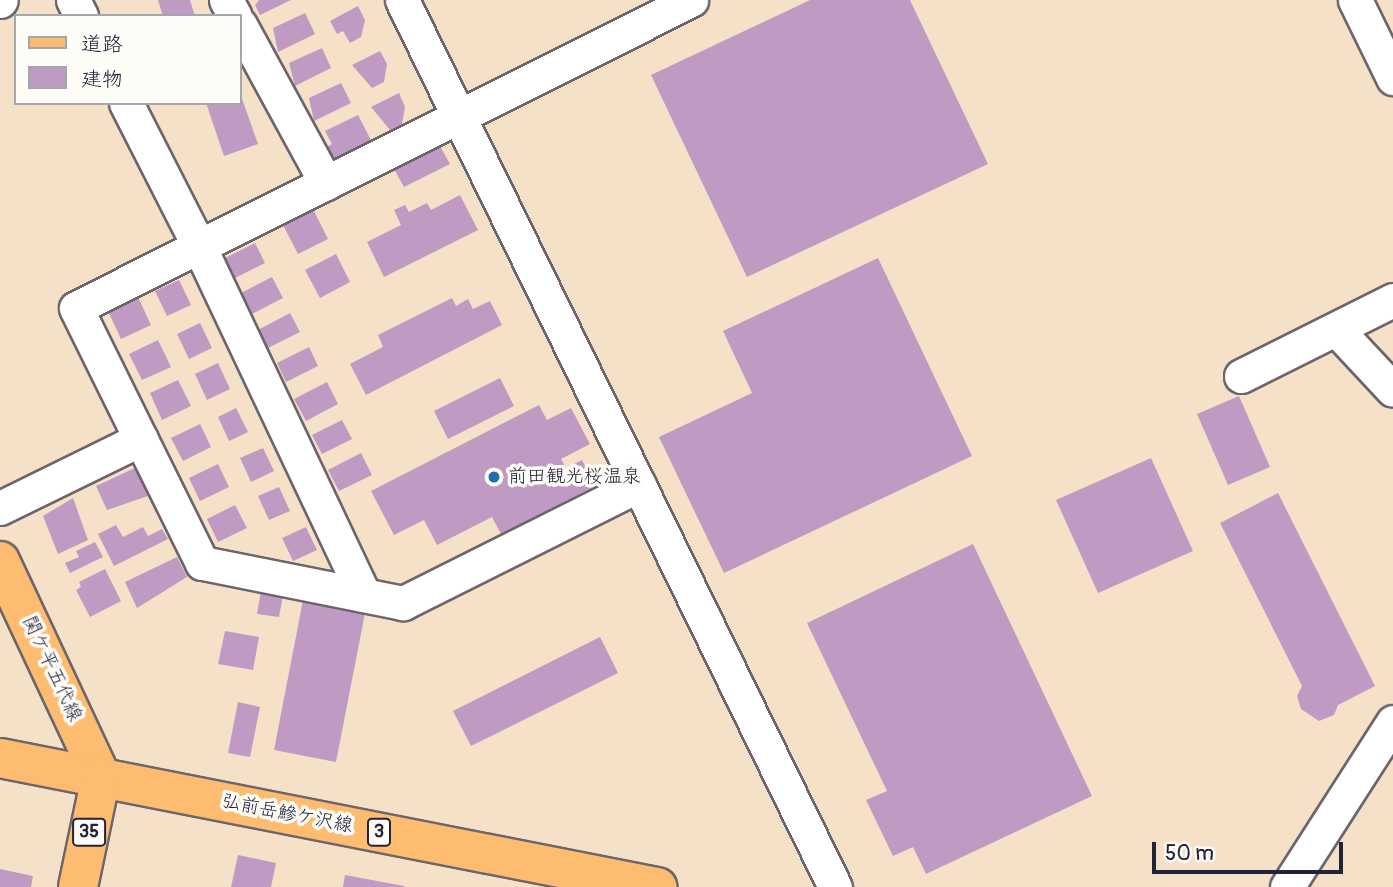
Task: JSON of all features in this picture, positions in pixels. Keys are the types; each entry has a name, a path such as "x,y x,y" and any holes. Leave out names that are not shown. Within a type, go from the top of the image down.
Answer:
{"main road":[{"name":"関ケ平五代線","path":"0,561 101,777"},
{"name":"弘前岳鰺ケ沢線","path":"0,758 657,887"},
{"name":"35","path":"78,887 101,777"}],"street":[{"path":"401,0 835,887"},
{"path":"639,485 403,603 202,563 76,308 691,0"},
{"path":"1355,0 1393,78"},
{"path":"242,29 326,183"},
{"path":"127,105 199,246 364,595"},
{"path":"1241,376 1393,300"},
{"path":"1336,328 1393,390"},
{"path":"0,509 141,439"},
{"path":"1287,887 1393,722"}],"building":[{"path":"158,0 190,0 194,14 162,14"},
{"path":"259,0 291,0 260,15 255,5"},
{"path":"810,0 910,0 988,164 747,277 651,75"},
{"path":"358,6 365,20 361,37 350,43 343,31 337,34 330,21"},
{"path":"305,13 315,34 278,52 273,28"},
{"path":"322,48 331,68 295,86 289,63"},
{"path":"380,51 387,64 384,82 372,88 352,65"},
{"path":"341,83 351,103 314,121 309,98"},
{"path":"399,93 405,107 402,124 390,130 371,107"},
{"path":"242,99 258,144 224,156 207,105 242,105"},
{"path":"358,115 371,140 332,160 325,148 332,144 325,131"},
{"path":"440,146 450,164 404,187 394,169"},
{"path":"460,195 478,230 384,277 367,242 401,225 394,210 405,205 409,212 427,203 431,210"},
{"path":"313,209 328,239 298,254 283,225"},
{"path":"255,243 265,263 233,279 223,259"},
{"path":"336,254 350,282 320,298 305,270"},
{"path":"878,258 972,456 724,573 659,437 752,393 723,331"},
{"path":"272,277 283,298 252,314 241,293"},
{"path":"179,280 191,305 167,316 155,291"},
{"path":"138,297 151,325 121,339 108,311"},
{"path":"452,298 456,306 468,299 473,309 490,301 502,325 366,395 350,364 383,347 378,335"},
{"path":"290,313 300,332 268,348 258,330"},
{"path":"200,323 212,348 189,359 177,334"},
{"path":"158,340 171,367 142,380 129,354"},
{"path":"309,347 318,366 286,382 277,363"},
{"path":"218,363 230,389 207,400 195,374"},
{"path":"500,378 514,406 448,439 434,411"},
{"path":"178,380 191,406 162,420 150,393"},
{"path":"327,382 338,404 306,421 294,399"},
{"path":"1239,396 1270,467 1228,485 1197,414"},
{"name":"前田観光桜温泉","path":"539,405 547,420 571,408 590,444 561,459 566,468 582,460 595,486 501,534 492,517 437,545 424,520 394,535 371,491"},
{"path":"236,408 248,432 229,441 218,417"},
{"path":"342,420 352,439 322,454 312,435"},
{"path":"200,424 211,447 183,461 171,438"},
{"path":"263,448 274,471 251,482 240,458"},
{"path":"361,453 372,475 339,491 328,470"},
{"path":"1151,458 1193,551 1098,593 1056,500"},
{"path":"218,464 229,487 200,501 189,478"},
{"path":"137,467 151,495 107,510 96,486"},
{"path":"279,487 290,511 269,520 258,496"},
{"path":"1278,493 1375,686 1338,705 1334,715 1319,721 1301,709 1297,696 1302,686 1220,523"},
{"path":"73,498 88,540 58,554 43,516"},
{"path":"235,505 247,528 218,542 207,519"},
{"path":"116,525 123,537 143,527 148,536 162,529 168,539 114,566 98,534"},
{"path":"306,527 317,550 293,561 282,538"},
{"path":"95,542 103,557 70,573 65,563 79,557 76,551"},
{"path":"973,544 1092,796 926,874 913,847 893,856 866,800 887,791 807,623"},
{"path":"177,557 187,577 137,608 125,582"},
{"path":"105,569 121,601 90,617 76,590 81,587 79,582"},
{"path":"261,591 283,595 279,617 257,614"},
{"path":"303,600 365,613 336,762 274,750"},
{"path":"225,631 259,637 253,670 218,664"},
{"path":"600,637 618,673 471,746 453,711"},
{"path":"238,702 260,707 250,757 228,753"},
{"path":"238,855 276,863 271,887 231,887"},
{"path":"0,869 33,876 31,887 0,887"},
{"path":"345,875 404,886 404,887 343,887"}],"place":[{"name":"前田観光桜温泉","path":"494,477"}]}
